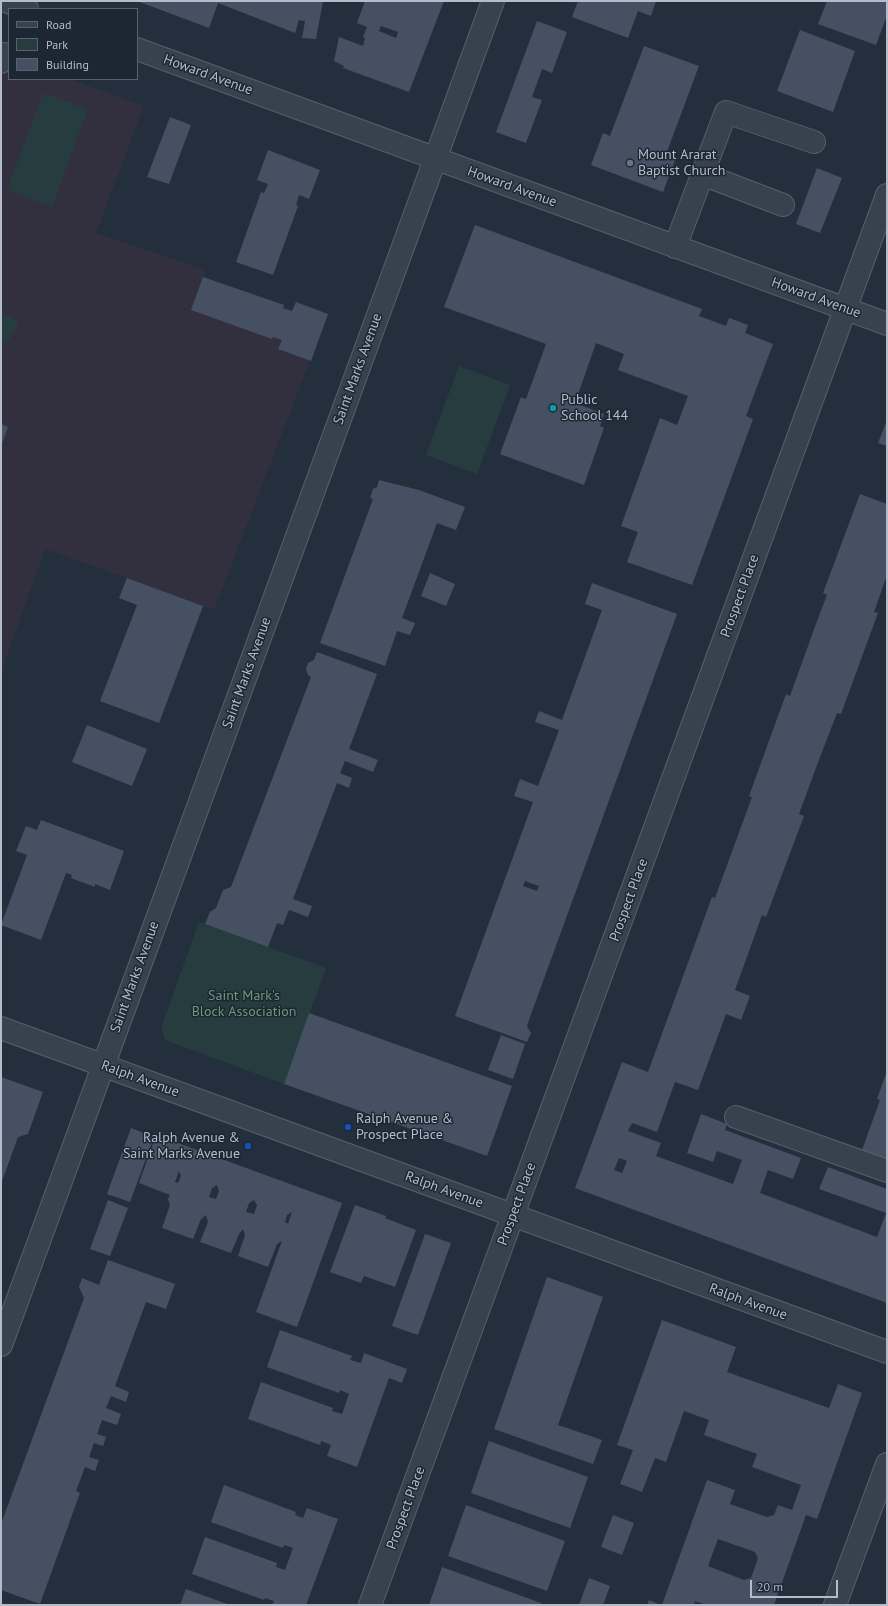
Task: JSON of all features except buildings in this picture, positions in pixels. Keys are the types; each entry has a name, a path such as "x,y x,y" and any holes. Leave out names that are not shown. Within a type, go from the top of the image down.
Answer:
{"street":[{"name":"Saint Marks Avenue","path":"1,1345 493,1"},
{"name":"Howard Avenue","path":"138,49 887,324"},
{"path":"675,246 726,112 814,142"},
{"path":"702,174 783,205"},
{"name":"Prospect Place","path":"370,1605 887,195"},
{"name":"Ralph Avenue","path":"1,1028 887,1352"},
{"path":"736,1117 887,1171"},
{"path":"835,1605 887,1464"}],"shaded area":[{"path":"1,54 8,56 8,80 73,80 144,106 96,233 205,270 204,277 284,305 284,308 292,311 296,302 328,314 214,610 45,549 1,673"}],"green space":[{"path":"43,93 88,109 52,207 7,190"},
{"path":"1,312 19,322 7,344 1,340"},
{"path":"459,366 510,385 477,474 426,455"},
{"name":"Saint Mark's Block Association","path":"199,922 326,968 284,1084 165,1040 161,1028"}],"place":[{"name":"Mount Ararat Baptist Church","path":"630,163"},
{"name":"Public School 144","path":"553,408"},
{"name":"Ralph Avenue & Prospect Place","path":"348,1127"},
{"name":"Ralph Avenue & Saint Marks Avenue","path":"248,1146"}]}
